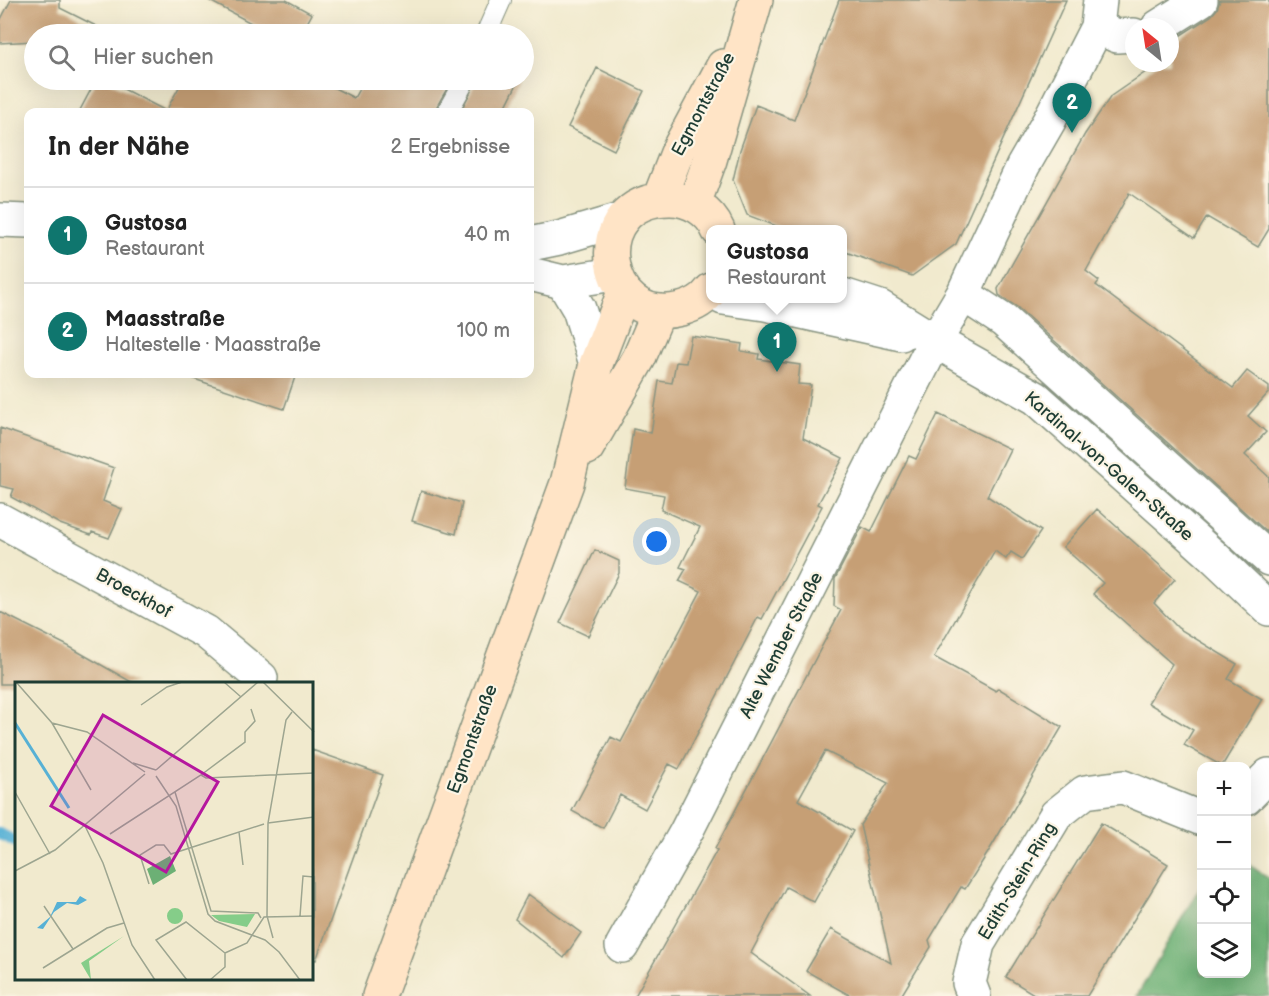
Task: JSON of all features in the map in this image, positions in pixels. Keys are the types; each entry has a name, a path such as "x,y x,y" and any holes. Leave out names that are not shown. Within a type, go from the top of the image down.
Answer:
{"street":[{"path":"1172,18 1201,0"},
{"name":"Egmontstraße","path":"659,199 679,148 754,6"},
{"name":"Egmontstraße","path":"694,204 710,160 754,6"},
{"path":"1098,14 1117,36 1125,36"},
{"name":"Alte Wember Straße","path":"622,946 686,832 935,341 963,294 1023,166 1049,121 1098,14"},
{"path":"706,299 690,307 671,312 640,305 619,283 610,255 614,236 623,219 639,205 659,199 677,199 694,204 714,225"},
{"path":"534,243 623,219"},
{"path":"0,220 24,221"},
{"path":"534,275 563,282 619,283"},
{"path":"563,282 579,309 596,364"},
{"name":"Egmontstraße","path":"379,996 567,483 596,364 619,283"},
{"name":"Kardinal-von-Galen-Straße","path":"963,294 1004,321 1269,559"},
{"name":"Kardinal-von-Galen-Straße","path":"847,296 880,307 1036,398 1211,554 1269,609"},
{"name":"Kardinal-von-Galen-Straße","path":"759,303 935,341"},
{"name":"Egmontstraße","path":"567,483 639,358 659,311"},
{"name":"Broeckhof","path":"0,520 206,633 259,681"},
{"path":"1251,793 1269,776"},
{"name":"Edith-Stein-Ring","path":"974,996 969,983 978,944 1056,815 1085,792 1123,787 1197,817"}],"lane":[{"path":"490,24 501,0"},
{"path":"449,108 459,90"}],"green space":[{"path":"1251,866 1269,879 1269,996 1137,996 1197,892 1197,978 1251,978"}],"building":[{"path":"11,0 60,0 60,8 92,24 24,24 24,42 0,43 0,21"},
{"path":"208,0 286,0 312,14 306,24 253,24"},
{"path":"839,0 1066,0 956,244 912,276 847,252 847,225 774,225 747,215 733,180 740,150 756,105 794,120"},
{"path":"1220,0 1269,0 1269,229 1258,247 1207,217 1194,238 1129,193 1086,271 1099,281 1096,285 1233,388 1247,371 1269,387 1269,392 1248,416 1266,432 1245,455 1269,477 1269,534 1017,307 999,295 998,289 1085,134 1111,96 1146,72 1179,72 1179,36 1211,16"},
{"path":"597,68 644,91 614,150 568,127"},
{"path":"91,90 125,90 160,108 81,108"},
{"path":"178,90 338,90 354,98 358,90 446,90 436,108 168,108"},
{"path":"472,90 514,90 505,108 462,108"},
{"path":"691,336 742,344 741,351 759,354 758,359 800,365 798,384 811,385 803,438 843,458 818,504 822,506 762,619 758,617 679,769 669,764 645,809 620,795 603,828 572,811 611,737 621,742 701,591 679,581 686,569 680,567 700,527 661,510 664,495 625,488 633,429 651,433 659,381 672,383 676,362 686,363"},
{"path":"194,378 295,378 284,409"},
{"path":"938,414 1010,449 987,496 1041,531 1022,559 1011,552 1006,559 995,551 934,657 996,691 998,688 1062,727 987,854 965,889 961,887 929,940 931,947 901,996 851,996 806,971 831,929 891,963 860,825 888,783 825,751 798,800 853,831 814,902 786,887 751,953 810,996 635,996 717,850 715,849 841,610 834,606 835,579 862,527 871,532 909,456 916,459"},
{"path":"0,428 114,468 103,501 122,509 109,538 92,532 91,535 60,524 11,497 14,489 0,486"},
{"path":"421,491 462,503 456,534 412,521"},
{"path":"1097,509 1175,579 1154,603 1178,628 1237,664 1228,679 1262,699 1224,762 1215,762 1184,745 1193,730 1148,703 1172,664 1093,594 1103,583 1063,547"},
{"path":"595,550 619,561 619,573 588,636 560,623"},
{"path":"0,612 68,646 131,682 15,682 15,684 0,684"},
{"path":"314,751 383,775 316,960 314,960"},
{"path":"1101,823 1168,864 1087,996 1037,996 1006,977"},
{"path":"528,894 581,933 564,958 515,919"}],"waterway":[{"path":"0,834 15,842"}],"place":[{"name":"Maasstraße","path":"1072,133"},
{"name":"Gustosa","path":"777,372"}]}
